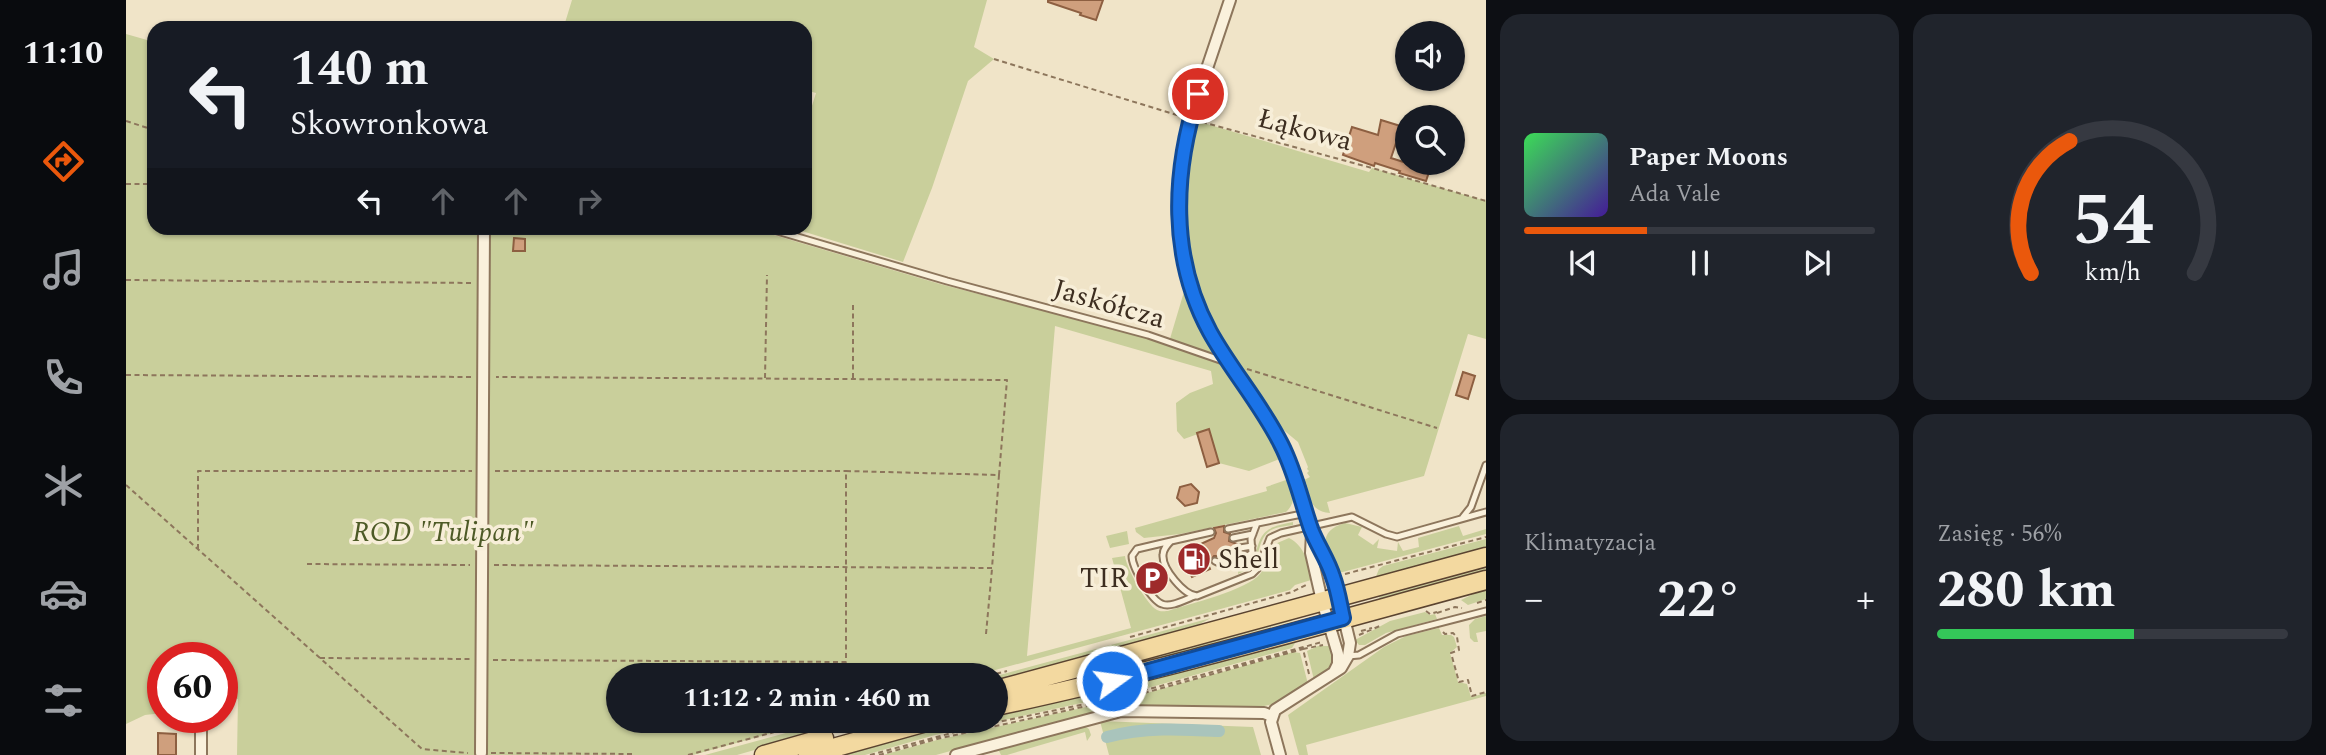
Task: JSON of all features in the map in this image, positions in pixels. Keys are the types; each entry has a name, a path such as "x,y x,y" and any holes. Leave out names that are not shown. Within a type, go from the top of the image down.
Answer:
{"main road":[{"path":"1008,687 1486,557"},
{"path":"1008,703 1125,678 1486,580"},
{"path":"764,755 842,733"},
{"path":"808,755 887,733"}],"street":[{"path":"1230,0 1190,119 1182,157 1178,205 1182,249 1194,292 1209,330 1281,444 1298,482 1311,529 1334,578 1330,599 1336,621"},
{"path":"481,753 484,235"},
{"path":"1280,755 1272,716 1279,706 1332,675 1350,643 1336,621 1330,599 1318,582 1311,553 1311,529"},
{"path":"956,755 1122,711 1264,713 1272,716"},
{"path":"201,733 201,755"}],"lane":[{"name":"Jaskółcza","path":"792,235 1148,335 1229,363"},
{"path":"1461,519 1471,507 1486,465"},
{"path":"1211,533 1137,549 1132,556 1133,566 1152,596 1163,605 1197,596 1252,574 1259,567 1268,541 1273,536 1352,517 1394,537 1486,512"},
{"path":"1228,529 1307,513"},
{"path":"1246,557 1252,553 1256,523"},
{"path":"1233,538 1253,534"},
{"path":"1196,535 1203,541"},
{"path":"1171,541 1163,551 1163,560 1182,590 1197,596"},
{"path":"1240,548 1252,545"},
{"path":"1215,561 1229,561"},
{"path":"1343,657 1359,655 1392,636 1486,611"}],"path":[{"name":"Łąkowa","path":"994,59 1190,119 1486,201"},
{"path":"126,121 147,128"},
{"path":"126,184 147,184"},
{"path":"765,379 767,275"},
{"path":"126,280 484,283"},
{"path":"853,304 853,379"},
{"path":"1229,363 1437,428"},
{"path":"126,374 1007,380 986,634"},
{"path":"320,658 846,662 846,471 999,475"},
{"path":"126,485 422,750 635,754"},
{"path":"1334,578 1486,537"},
{"path":"307,564 992,568"},
{"path":"1130,637 1292,592 1318,582"},
{"path":"1471,607 1486,601"},
{"path":"1425,611 1430,614 1455,607 1466,608"},
{"path":"1437,611 1443,632 1452,632 1457,637 1460,650 1451,653 1459,682 1468,680 1472,696 1486,692"},
{"path":"1303,649 1312,688"},
{"path":"1008,670 1012,669"},
{"path":"688,755 771,733"}],"green space":[{"path":"572,0 987,0 974,47 994,59 968,81 932,188 903,262 812,234 812,106 816,93 812,92 812,21 566,21"},
{"name":"ROD \"Tulipan\"","path":"126,34 147,40 147,235 774,235 940,284 1055,314 1056,311 1169,342 1189,275 1178,205 1190,119 1369,172 1372,168 1486,201 1486,339 1468,334 1424,476 1327,502 1330,513 1318,510 1309,497 1304,480 1310,477 1307,473 1309,471 1298,442 1263,413 1260,418 1282,458 1249,471 1219,463 1209,430 1184,439 1177,431 1176,403 1190,393 1213,384 1211,371 1055,326 1027,656 1131,628 1112,558 1125,556 1148,601 1157,610 1168,611 1231,591 1253,580 1262,571 1275,544 1289,538 1299,545 1305,556 1311,580 1295,585 1290,590 1008,667 1008,663 606,663 606,733 772,733 693,755 237,755 238,642 147,642 145,715 126,724"},
{"path":"1286,480 1291,481 1293,498 1286,512 1180,534 1144,538 1136,532 1135,528 1267,491 1266,487"},
{"path":"1293,522 1293,525 1271,530 1262,540 1256,558 1252,564 1238,574 1239,564 1255,558 1259,541 1266,531"},
{"path":"1345,523 1362,527 1358,535 1373,545 1379,539 1377,548 1397,551 1398,542 1403,551 1419,547 1418,538 1459,526 1463,536 1486,529 1486,534 1339,573 1325,544 1329,532"},
{"path":"1127,531 1129,544 1110,548 1106,536"},
{"path":"1486,539 1486,549 1375,579 1383,566"},
{"path":"1486,568 1486,573 1381,602 1379,597"},
{"path":"1486,588 1486,599 1468,605 1461,600"},
{"path":"1425,612 1435,614 1437,619 1386,633 1365,645 1359,645 1355,640 1390,621"},
{"path":"1291,616 1292,621 1162,657 1113,674 1008,694"},
{"path":"1486,616 1486,631 1476,633 1478,642 1474,642 1470,638 1469,625 1475,619"},
{"path":"1211,618 1192,628 1008,679 1008,673"},
{"path":"1439,628 1442,635 1454,637 1457,647 1450,653 1458,682 1467,684 1471,697 1486,693 1486,696 1306,745 1308,755 1299,755 1288,715 1384,647 1406,636"},
{"path":"1297,640 1292,648 1137,691 1008,719 1008,712 1118,689"},
{"path":"1318,646 1330,646 1333,657 1327,670 1314,680 1307,651"},
{"path":"1293,652 1300,653 1308,684 1273,704 1264,706 1124,706 1104,709 936,755 883,755 969,733 1008,733 1008,724 1136,696"},
{"path":"1100,721 1253,727 1261,755 1109,755"},
{"path":"1084,726 1089,729 1091,735 1087,741 1085,732 1007,755 1001,755 999,751 976,755"},
{"path":"786,733 815,733 737,755 705,755"},
{"path":"919,733 944,733 865,755 836,755"}],"building":[{"path":"1048,0 1103,0 1096,20"},
{"path":"1381,120 1395,124 1395,146 1391,158 1395,159 1395,169 1375,163 1374,166 1343,155 1352,127 1378,135"},
{"path":"1406,175 1428,175 1426,181"},
{"path":"514,238 525,239 525,251 513,251"},
{"path":"1463,372 1475,376 1468,399 1456,395"},
{"path":"1209,429 1219,463 1207,467 1197,433"},
{"path":"1191,484 1199,492 1197,503 1185,506 1177,498 1180,487"},
{"path":"1224,526 1224,532 1230,534 1229,541 1237,544 1236,551 1243,553 1241,558 1244,562 1234,563 1231,556 1214,556 1208,564 1210,569 1192,577 1181,553 1214,538 1214,528"},
{"path":"158,733 176,734 176,755 158,755"}],"waterway":[{"path":"1107,737 1149,730 1219,731"}],"place":[{"name":"Shell","path":"1194,559"},
{"name":"TIR","path":"1152,578"}],"route":[{"path":"1112,681 1343,618 1334,578 1312,532 1298,482 1263,413 1209,330 1194,292 1182,249 1178,205 1182,157 1198,94"}]}
